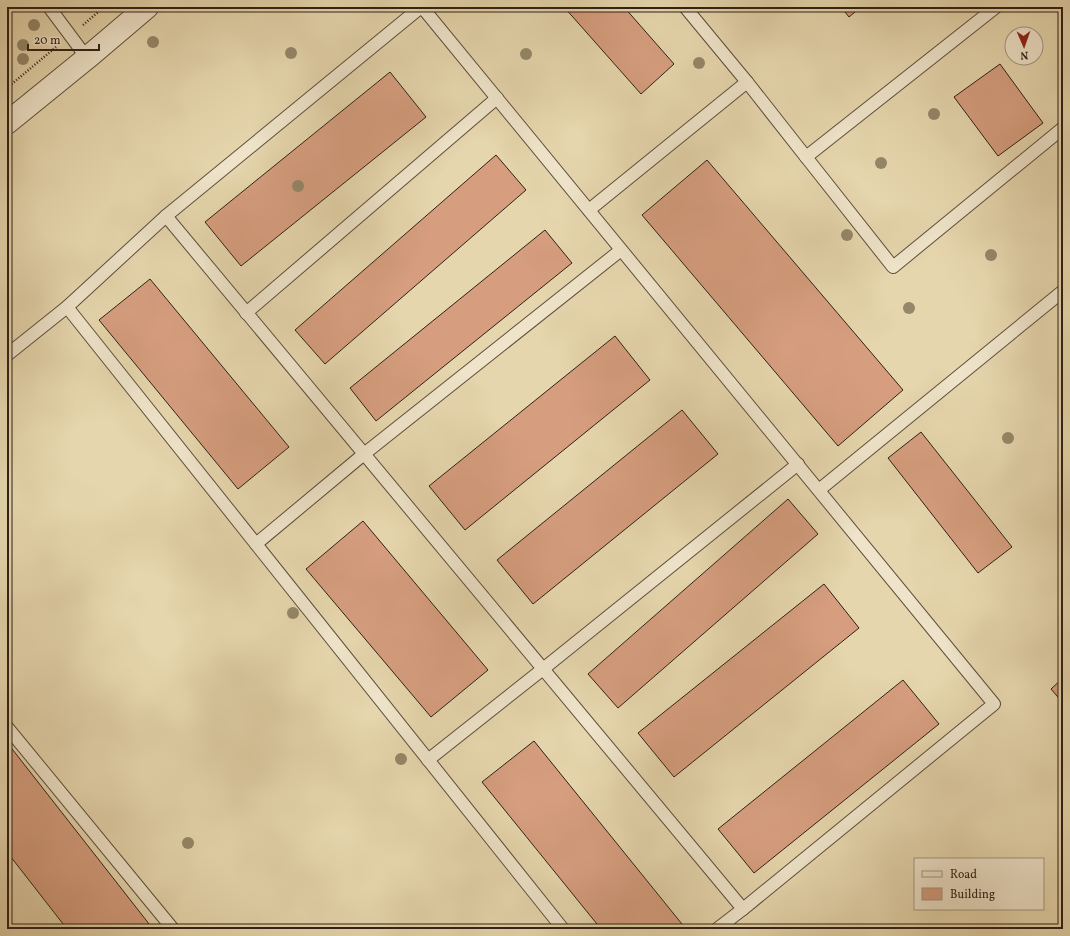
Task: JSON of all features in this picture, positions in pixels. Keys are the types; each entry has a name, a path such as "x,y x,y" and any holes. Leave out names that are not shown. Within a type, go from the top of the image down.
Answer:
{"street":[{"path":"7,123 87,58 146,7"}],"lane":[{"path":"48,7 87,58"},
{"path":"7,355 67,307 166,216 421,7 994,704 743,909 716,929"},
{"path":"685,7 748,82 893,267 1063,128"},
{"path":"806,157 982,11 996,7"},
{"path":"589,210 748,82"},
{"path":"246,313 497,98"},
{"path":"166,216 743,909"},
{"path":"256,544 364,454 621,250"},
{"path":"818,490 1063,290"},
{"path":"67,307 563,929"},
{"path":"428,760 798,464"},
{"path":"7,726 173,929"}],"building":[{"path":"564,7 624,7 674,64 641,94"},
{"path":"841,7 861,7 849,17"},
{"path":"1000,64 1043,123 998,156 954,97"},
{"path":"390,72 426,117 241,266 205,222"},
{"path":"496,155 526,190 325,364 295,330"},
{"path":"707,160 903,390 838,446 642,215"},
{"path":"545,230 572,263 376,421 350,388"},
{"path":"150,279 289,447 238,489 99,320"},
{"path":"615,336 650,380 465,530 429,486"},
{"path":"682,410 718,454 533,604 497,560"},
{"path":"921,432 1012,547 978,573 888,458"},
{"path":"788,499 818,534 618,708 588,674"},
{"path":"363,521 488,670 431,717 306,569"},
{"path":"824,584 859,628 674,777 638,733"},
{"path":"1063,678 1063,703 1051,689"},
{"path":"903,680 939,724 754,873 718,829"},
{"path":"534,741 686,929 601,929 482,782"},
{"path":"9,745 153,929 67,929 7,852 7,747"}]}
